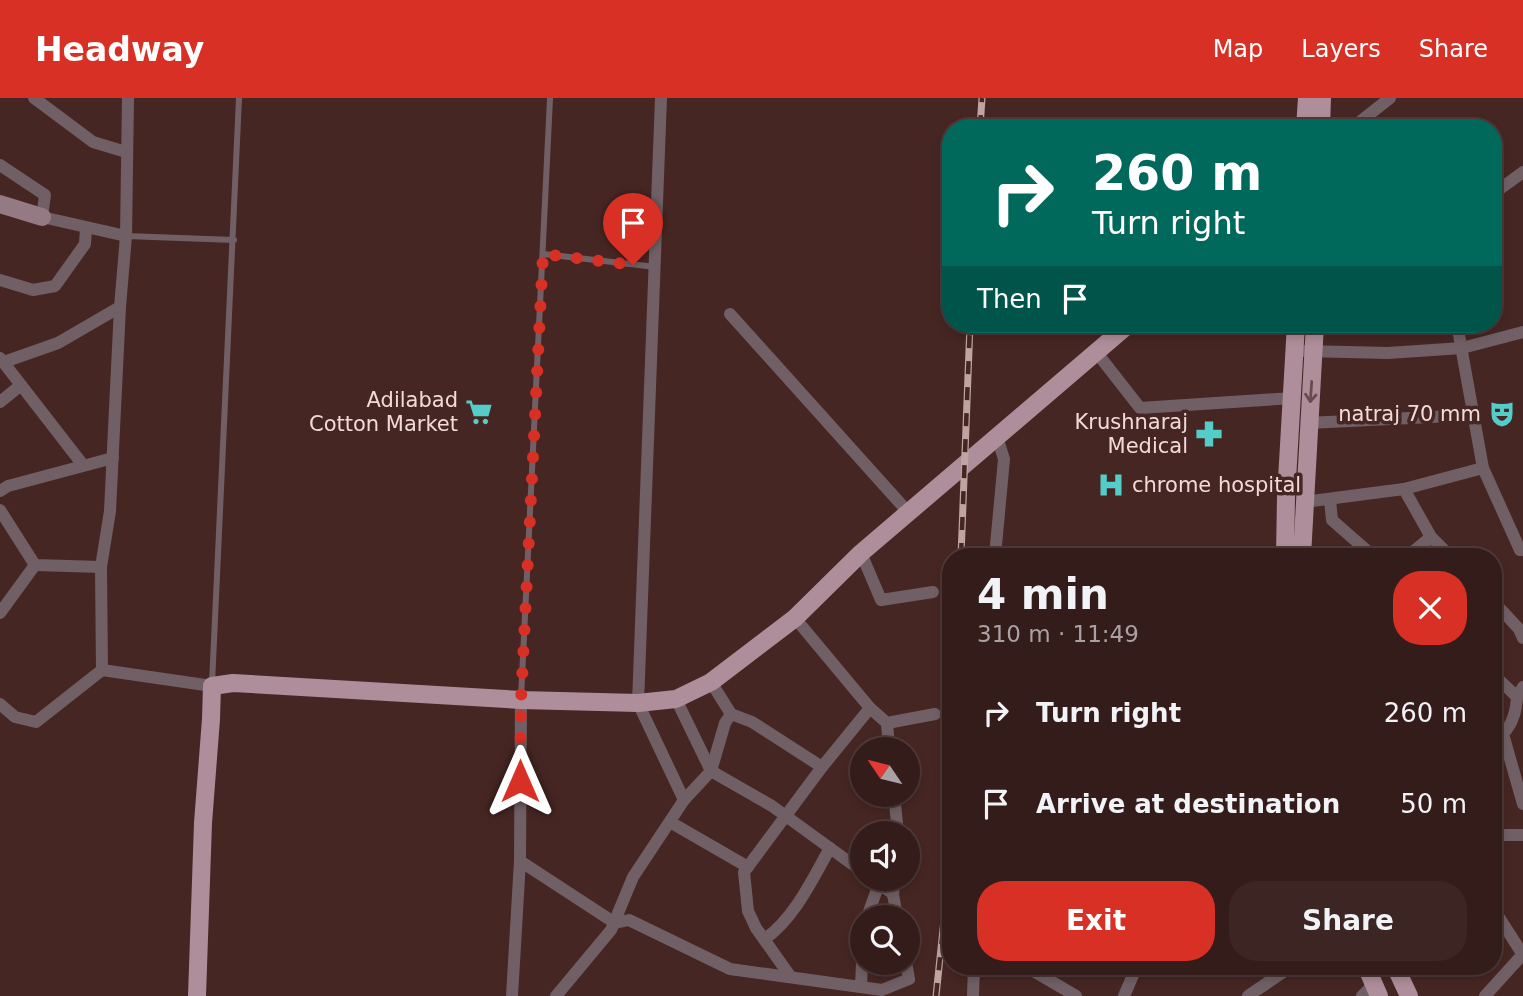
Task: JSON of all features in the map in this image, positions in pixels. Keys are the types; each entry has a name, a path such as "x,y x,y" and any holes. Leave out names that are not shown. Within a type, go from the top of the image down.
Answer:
{"main road":[{"path":"1306,119 1307,98"},
{"path":"1321,119 1322,98"},
{"path":"197,996 203,823 212,686 233,683 638,704 676,699 711,682 795,618 861,553 1119,333"},
{"path":"1285,548 1296,333"},
{"path":"1303,548 1315,333"},
{"path":"1399,975 1409,996"}],"street":[{"path":"34,98 93,142 126,152"},
{"path":"102,670 101,567 110,511 126,236 128,98"},
{"path":"661,98 638,704 684,800"},
{"path":"1363,119 1390,98"},
{"path":"0,165 46,195 42,217"},
{"path":"1502,187 1523,172"},
{"path":"0,204 42,217 126,236"},
{"path":"0,280 33,290 55,286 85,244 86,228"},
{"path":"82,465 2,360 58,342 120,307"},
{"path":"730,314 908,512"},
{"path":"1295,350 1388,353 1462,348 1523,332"},
{"path":"1459,333 1483,468 1520,550 1523,550"},
{"path":"1097,353 1140,408 1293,398"},
{"path":"0,402 21,384"},
{"path":"1308,423 1472,415"},
{"path":"996,437 1004,459 996,548"},
{"path":"0,491 113,458"},
{"path":"1304,502 1404,489 1483,468"},
{"path":"1404,489 1431,537 1442,548"},
{"path":"1331,500 1332,520 1364,548"},
{"path":"0,510 35,565"},
{"path":"1418,548 1431,537"},
{"path":"861,553 881,600 933,592"},
{"path":"35,565 101,567"},
{"path":"0,613 35,565"},
{"path":"1502,611 1519,629 1523,638"},
{"path":"795,618 870,708 887,723 888,737"},
{"path":"0,718 15,717 36,722 102,670 212,686"},
{"path":"1502,680 1520,691 1514,714 1503,734 1523,804"},
{"path":"711,682 731,714 752,722 822,766"},
{"path":"676,699 711,771 772,806 850,863"},
{"path":"512,996 520,861 521,700"},
{"path":"0,704 15,717"},
{"path":"790,976 748,911 744,872 822,766 870,708"},
{"path":"556,996 615,923 633,877 684,800 711,771 725,723 731,714"},
{"path":"887,723 935,714"},
{"path":"670,822 748,867"},
{"path":"1502,835 1523,835"},
{"path":"765,939 775,932 803,897 830,848"},
{"path":"520,861 615,923 629,920 730,969 882,990 909,979 908,975"},
{"path":"889,891 893,894"},
{"path":"893,891 895,905"},
{"path":"1485,996 1523,955 1502,922"},
{"path":"861,975 861,987"},
{"path":"973,996 974,975"},
{"path":"1040,975 1076,996"},
{"path":"1124,996 1133,975"},
{"path":"1248,996 1279,975"}],"lane":[{"path":"212,686 239,98"},
{"path":"521,700 550,98"},
{"path":"126,236 234,240"},
{"path":"543,254 656,267"}],"railway":[{"path":"981,119 982,98"},
{"path":"961,548 970,333"},
{"path":"936,996 942,939"}],"place":[{"name":"Adilabad Cotton Market","path":"479,412"},
{"name":"natraj 70 mm","path":"1502,414"},
{"name":"Krushnaraj Medical","path":"1209,434"},
{"name":"chrome hospital","path":"1111,485"}],"route":[{"path":"520,781 521,700 543,254 633,265"}]}
